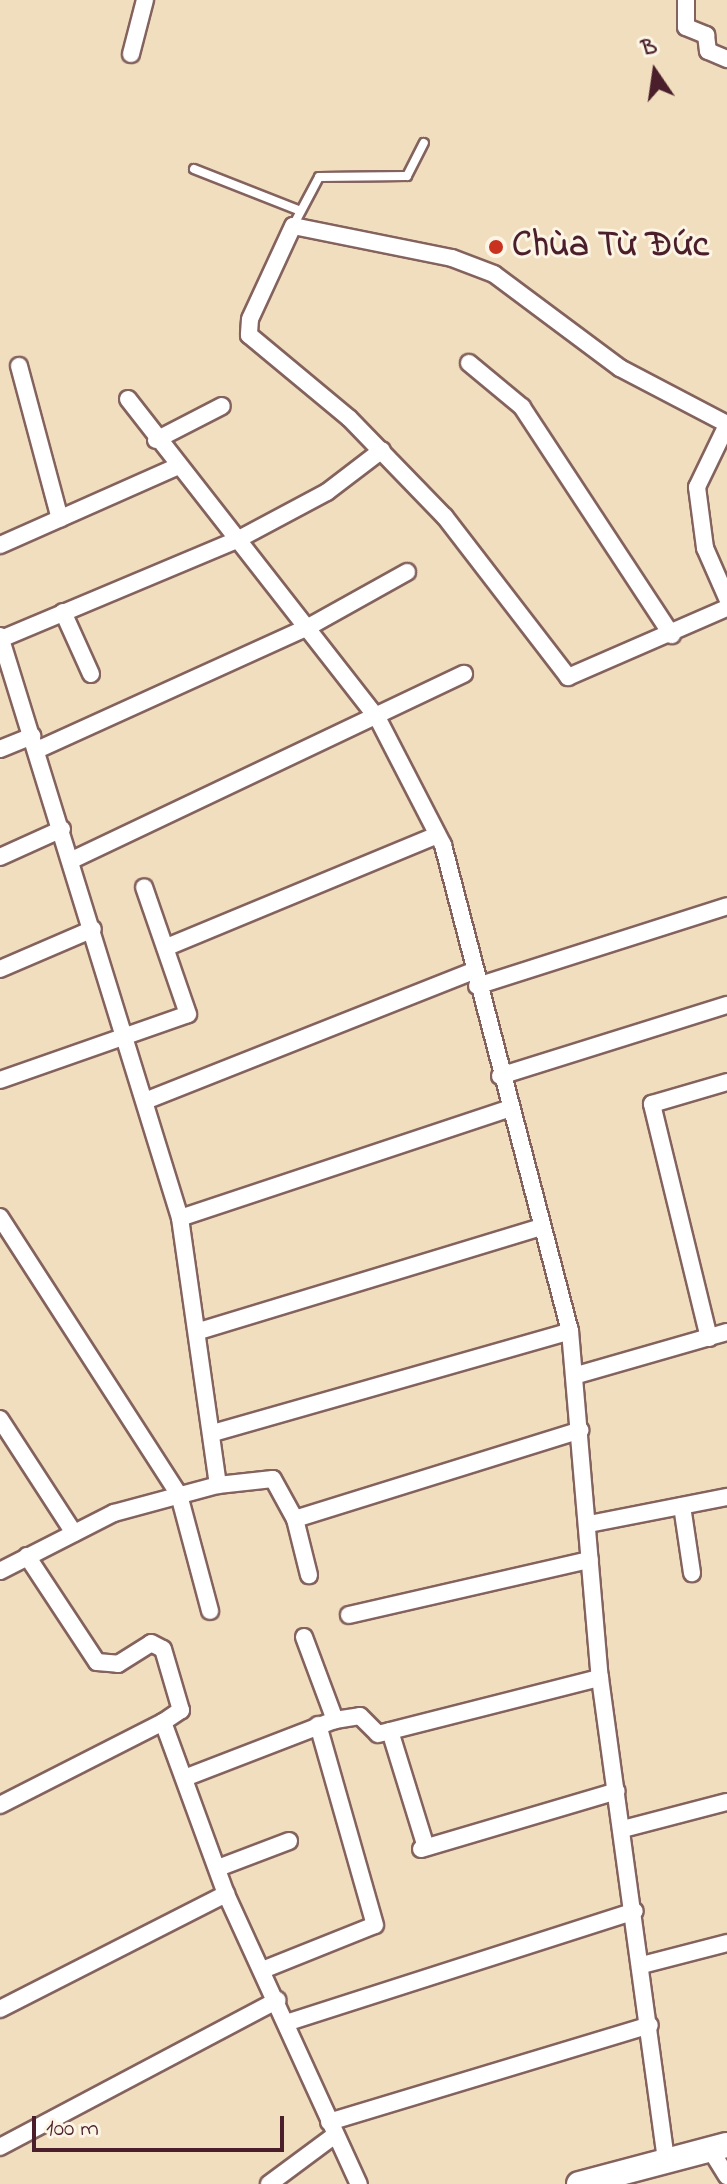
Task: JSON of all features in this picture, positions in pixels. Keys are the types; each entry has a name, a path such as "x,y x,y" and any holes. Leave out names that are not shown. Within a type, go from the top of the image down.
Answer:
{"street":[{"path":"131,54 145,0"},
{"path":"686,0 686,27 706,35 708,51 727,59"},
{"path":"727,598 705,548 697,487 724,441 727,425 620,368 480,267 295,218 249,335 382,450 445,517 568,677 672,635 727,608"},
{"path":"469,363 522,407 672,635"},
{"path":"19,366 60,519"},
{"path":"128,399 176,467 310,626 378,719 437,835 507,1109 570,1331 577,1375 600,1678 635,1911 666,2159"},
{"path":"156,440 222,406"},
{"path":"218,1485 199,1331 180,1218 128,1035 0,638 237,540 327,492 382,450"},
{"path":"0,545 176,467"},
{"path":"0,749 34,743 310,626 407,572"},
{"path":"63,612 91,674"},
{"path":"72,860 378,719 464,674"},
{"path":"0,857 62,829"},
{"path":"167,947 437,835"},
{"path":"0,1080 188,1014 144,887"},
{"path":"145,1101 475,979 727,906"},
{"path":"0,969 93,929"},
{"path":"500,1076 727,1005"},
{"path":"709,1338 652,1104 727,1082"},
{"path":"180,1218 507,1109"},
{"path":"0,1217 179,1495 210,1611"},
{"path":"199,1331 541,1227"},
{"path":"213,1433 570,1331"},
{"path":"577,1375 727,1332"},
{"path":"0,1419 74,1533"},
{"path":"295,1519 580,1430"},
{"path":"0,1571 74,1533 179,1495 218,1485 273,1479 295,1519 309,1575"},
{"path":"589,1524 727,1497"},
{"path":"682,1506 692,1573"},
{"path":"0,1805 181,1710 158,1642 118,1664 97,1662 27,1556"},
{"path":"349,1615 590,1560"},
{"path":"304,1637 335,1720"},
{"path":"187,1777 335,1720 360,1716 374,1734 600,1678"},
{"path":"163,1722 187,1777 226,1894 265,1969 359,2184"},
{"path":"265,1969 375,1925 318,1725"},
{"path":"390,1731 424,1848 617,1791"},
{"path":"623,1829 727,1802"},
{"path":"218,1868 289,1841"},
{"path":"0,2009 226,1894"},
{"path":"289,2022 635,1911"},
{"path":"642,1965 727,1943"},
{"path":"0,2147 278,2000"},
{"path":"269,2184 332,2128 650,2025"},
{"path":"579,2184 719,2147 727,2176"}],"lane":[{"path":"194,169 295,218 319,177 407,176 424,143"}],"place":[{"name":"Chùa Từ Đức","path":"496,247"}]}
